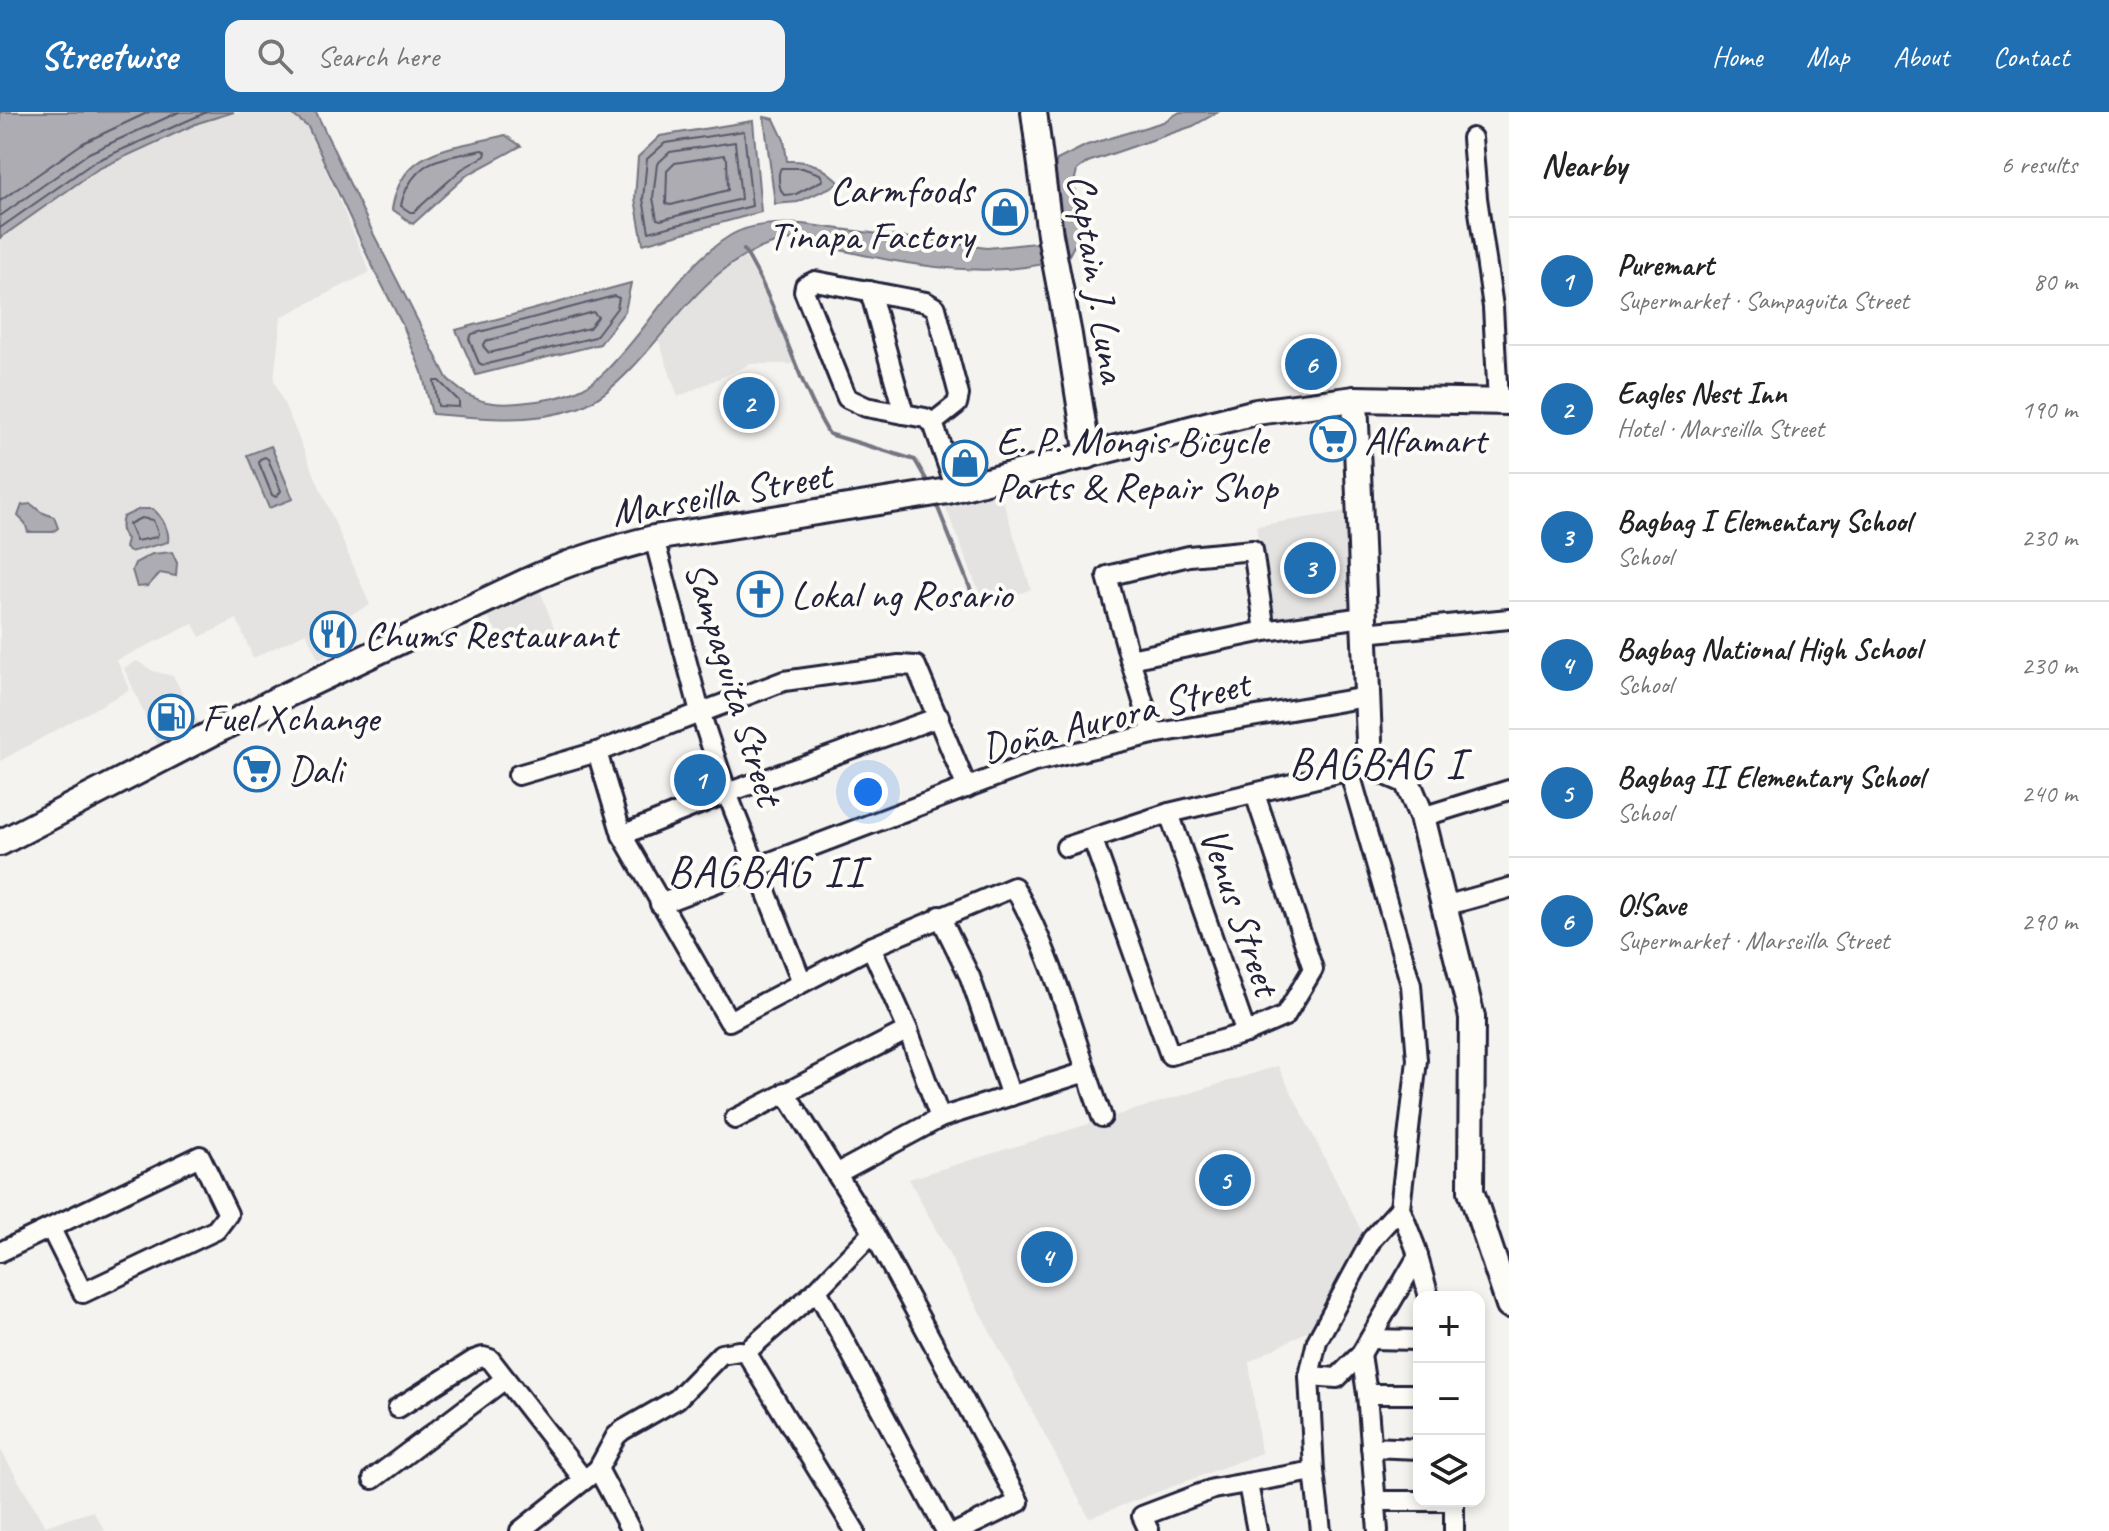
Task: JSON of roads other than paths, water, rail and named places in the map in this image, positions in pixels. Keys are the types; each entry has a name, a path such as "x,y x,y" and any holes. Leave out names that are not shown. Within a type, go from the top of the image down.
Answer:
{"main road":[{"name":"Captain J. Luna","path":"1034,112 1088,456"},
{"name":"Marseilla Street","path":"0,843 280,698 566,563 654,538 850,509 956,489 1256,412 1355,399 1504,402"},
{"path":"1355,399 1366,697 1360,768 1407,781 1422,817 1472,1017 1471,1191 1499,1244 1509,1305"}],"street":[{"path":"1472,138 1504,402"},
{"path":"933,423 957,404 959,395 936,308 926,302 815,281 805,286 804,291 847,398 866,407 925,418 933,423 956,489"},
{"path":"870,291 904,414"},
{"name":"Sampaguita Street","path":"654,538 700,712 727,793 802,982"},
{"path":"1153,734 1107,576 1189,556 1253,550 1265,631"},
{"path":"1130,659 1265,631 1509,619"},
{"path":"518,775 597,752 784,681 899,665 916,666 967,788"},
{"name":"Doña Aurora Street","path":"660,904 1034,762 1153,734 1366,697"},
{"path":"622,835 727,793 939,717"},
{"path":"597,752 622,835 729,1021 871,947 1014,887 1027,909 1057,982 1102,1117"},
{"path":"1066,847 1169,813 1360,768 1412,998 1417,1060 1400,1208 1427,1291"},
{"path":"1422,817 1509,790"},
{"path":"1093,840 1170,1055 1246,1033 1285,1016 1313,969 1255,794"},
{"name":"Venus Street","path":"1169,813 1246,1033"},
{"path":"1444,906 1509,888"},
{"path":"940,916 970,977 1011,1096"},
{"path":"871,947 908,1030 940,1118"},
{"path":"735,1119 908,1030"},
{"path":"838,1173 940,1118 1086,1072"},
{"path":"785,1092 873,1232 1019,1502 959,1531"},
{"path":"0,1252 200,1156 228,1214 216,1230 83,1293 51,1229"},
{"path":"1321,1531 1309,1376 1317,1341 1372,1239 1400,1208"},
{"path":"520,1531 538,1525 591,1474 623,1430 677,1399 721,1354 746,1352 817,1290 873,1232"},
{"path":"1309,1376 1337,1378 1366,1347 1418,1256"},
{"path":"817,1290 946,1531"},
{"path":"1366,1347 1413,1341"},
{"path":"1366,1347 1378,1531"},
{"path":"746,1352 855,1531"},
{"path":"398,1408 483,1357 490,1359 591,1474 631,1531"},
{"path":"373,1479 505,1379"},
{"path":"1367,1394 1413,1394"},
{"path":"1371,1447 1413,1449"},
{"path":"1149,1531 1142,1516 1213,1489 1314,1471"},
{"path":"1248,1484 1257,1531"},
{"path":"1376,1501 1413,1501"},
{"path":"1454,1507 1454,1531"}],"water":[{"path":"0,112 234,112 198,123 98,169 0,238"},
{"path":"294,112 316,112 447,378 462,392 479,400 507,404 560,397 595,380 637,336 700,259 739,231 766,225 802,224 987,248 1036,243 1051,237 1061,226 1055,183 1057,160 1087,145 1163,122 1180,112 1218,112 1193,126 1088,162 1077,170 1074,183 1079,236 1068,257 1035,266 965,269 894,261 791,240 765,246 742,257 702,289 632,368 600,396 586,405 560,413 505,418 432,414 422,372 404,328 308,127 294,116"},
{"path":"764,117 774,119 784,140 787,161 816,165 840,183 798,202 775,204"},
{"path":"753,121 761,212 643,244 635,199 638,157 660,136"},
{"path":"505,135 521,146 467,175 413,224 392,209 407,172 419,161 449,148"},
{"path":"631,283 625,311 600,344 476,375 456,330"},
{"path":"271,446 293,499 269,508 247,455"},
{"path":"31,504 54,517 58,528 53,532 28,532 18,516 22,505"},
{"path":"140,509 156,512 167,529 168,542 130,552 125,548 127,539 122,532 122,520"},
{"path":"172,552 177,563 176,576 160,573 148,586 137,587 132,570 135,563 152,554"}],"waterway":[{"path":"744,250 768,295 806,389 829,434 915,460 927,481"},
{"path":"936,503 974,598"}],"place":[{"name":"Carmfoods Tinapa Factory","path":"1005,212"},
{"name":"O!Save","path":"1311,364"},
{"name":"Eagles Nest Inn","path":"749,403"},
{"name":"Alfamart","path":"1333,439"},
{"name":"E. P. Mongis Bicycle Parts & Repair Shop","path":"965,463"},
{"name":"Bagbag I Elementary School","path":"1310,568"},
{"name":"Lokal ng Rosario","path":"760,594"},
{"name":"Chums Restaurant","path":"333,634"},
{"name":"Fuel Xchange","path":"171,717"},
{"name":"Dali","path":"257,769"},
{"name":"Puremart","path":"700,780"},
{"name":"Bagbag II Elementary School","path":"1225,1180"},
{"name":"Bagbag National High School","path":"1047,1257"}],"district":[{"name":"BAGBAG I","path":"1377,763"},
{"name":"BAGBAG II","path":"766,871"}]}
